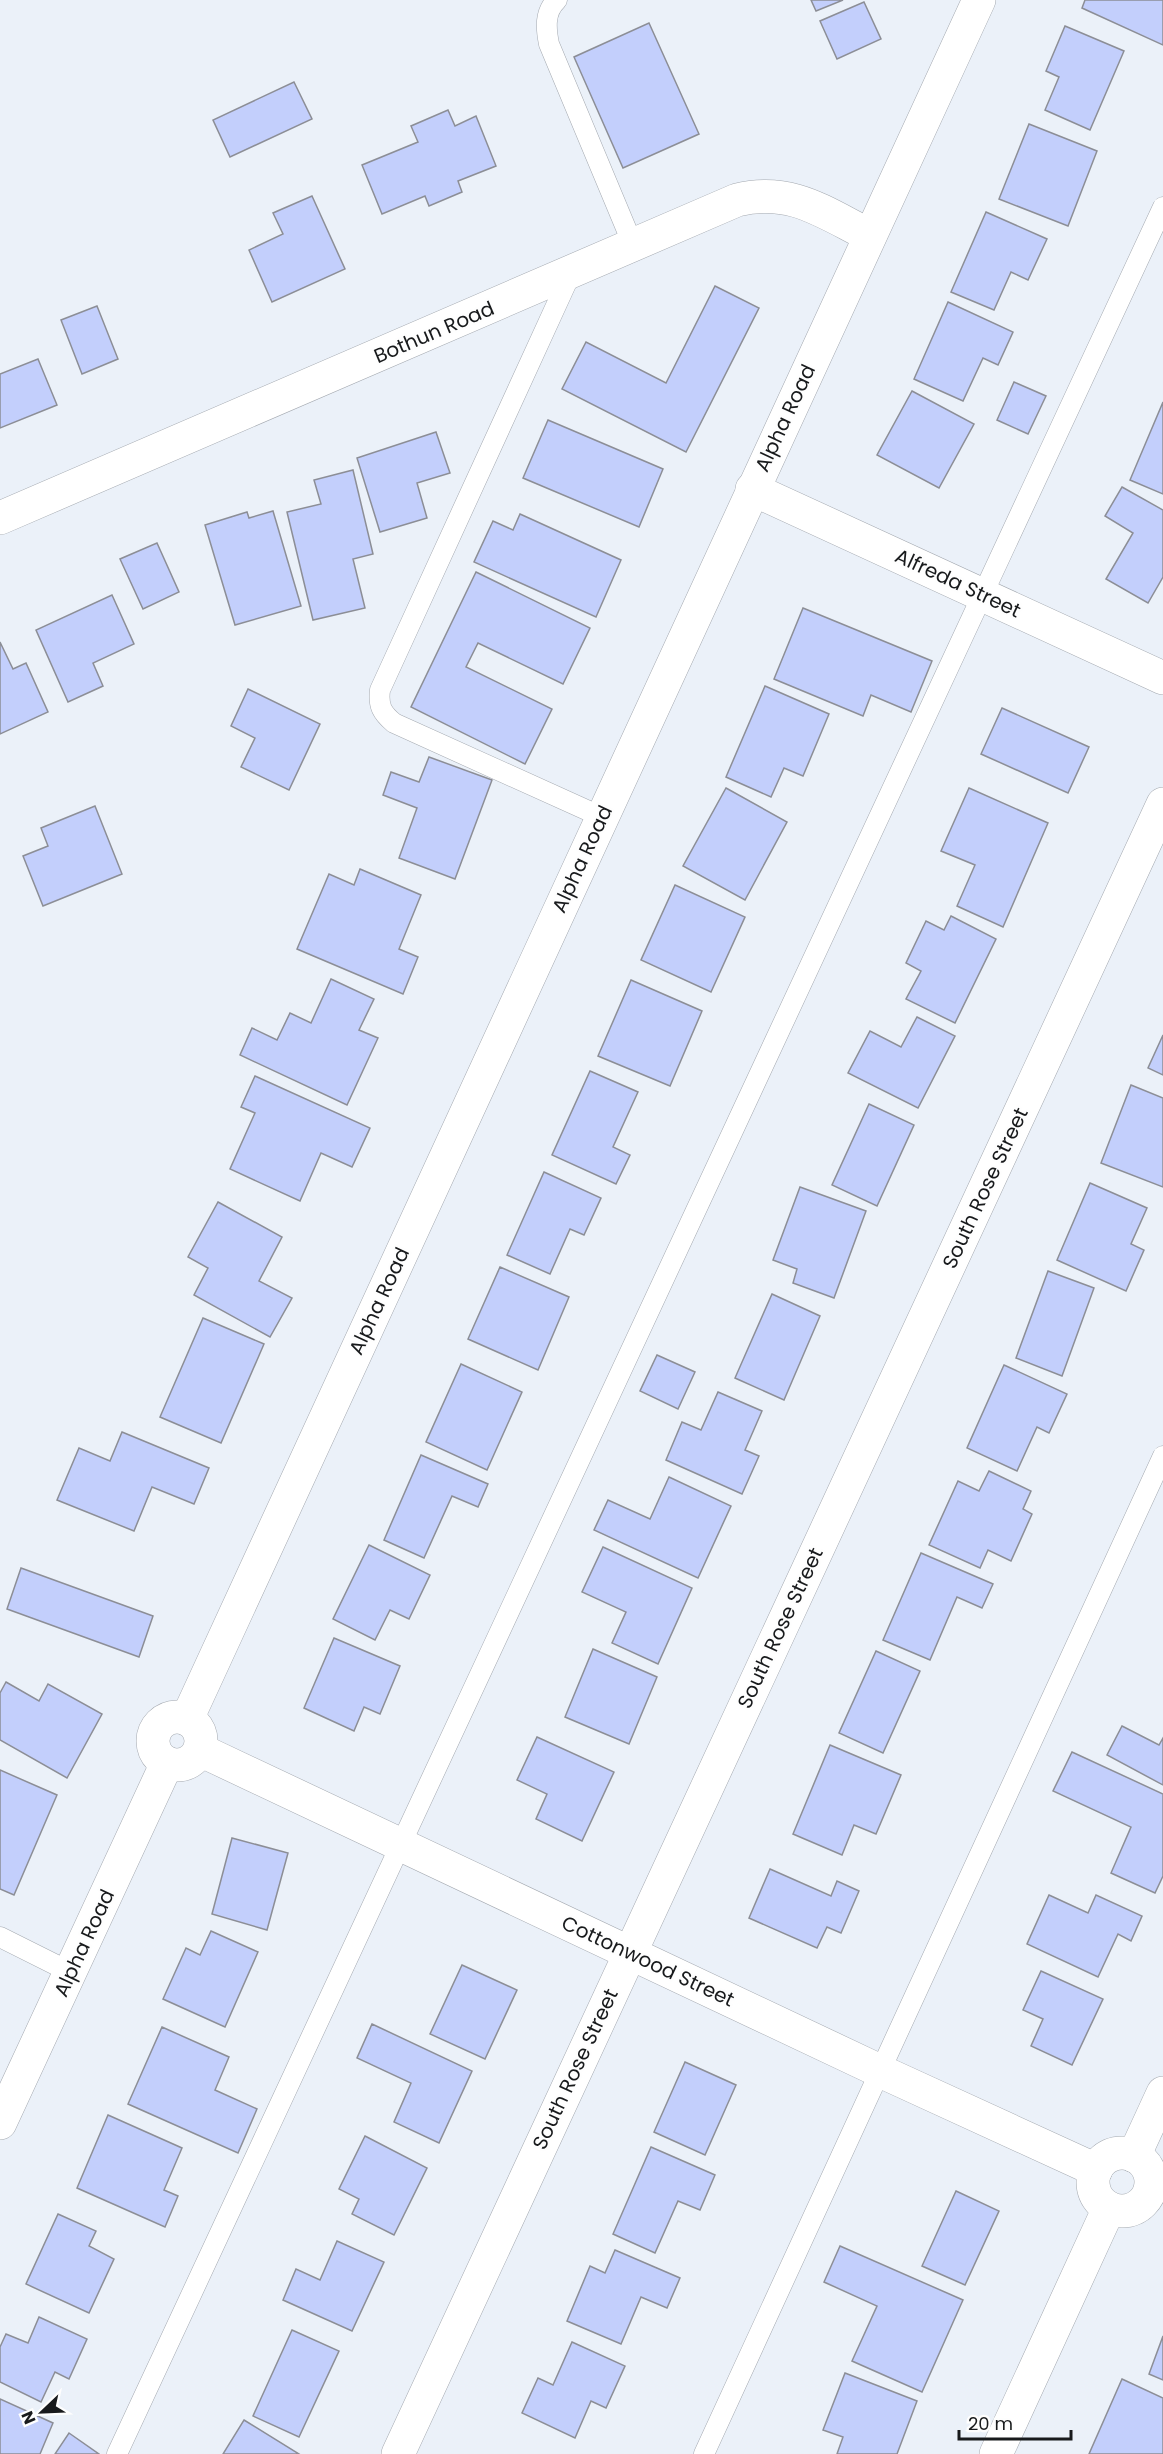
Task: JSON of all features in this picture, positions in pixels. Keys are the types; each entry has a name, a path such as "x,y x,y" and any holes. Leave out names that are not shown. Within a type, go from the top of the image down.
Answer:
{"street":[{"name":"Alpha Road","path":"188,1719 752,489 979,0"},
{"name":"Bothun Road","path":"0,518 727,204 750,197 770,195 795,199 869,235"},
{"name":"Alfreda Street","path":"752,489 1163,678"},
{"name":"South Rose Street","path":"398,2454 1163,804"},
{"path":"173,1717 188,1719 201,1735 200,1750 196,1757 183,1765 167,1763 156,1753 153,1738 166,1720 173,1717"},
{"name":"Cottonwood Street","path":"200,1750 880,2071 1096,2169"},
{"name":"Alpha Road","path":"0,2123 167,1763"},
{"path":"1134,2156 1163,2093"},
{"path":"1125,2153 1134,2156 1147,2168 1156,2197 1128,2211 1109,2208 1097,2196 1094,2187 1096,2169 1108,2157 1125,2153"},
{"path":"996,2454 1109,2208"}],"lane":[{"path":"557,0 548,15 546,29 549,44 633,245"},
{"path":"117,2454 1163,207"},
{"path":"571,273 380,690 379,699 380,709 394,723 602,817"},
{"path":"704,2454 1163,1456"},
{"path":"0,1937 70,1972"}],"building":[{"path":"811,0 843,0 816,11"},
{"path":"1085,0 1163,0 1163,45 1082,8"},
{"path":"864,2 881,39 837,59 820,21"},
{"path":"649,23 699,134 623,168 574,57"},
{"path":"1065,26 1124,51 1090,130 1045,110 1059,77 1046,71"},
{"path":"294,82 312,119 230,157 213,120"},
{"path":"448,110 455,126 476,116 496,166 458,181 462,192 429,206 425,196 382,214 362,165 418,142 411,126"},
{"path":"1029,124 1097,151 1068,226 999,199"},
{"path":"312,196 345,269 272,302 249,250 283,234 273,213"},
{"path":"986,212 1047,239 1028,280 1011,272 994,310 951,292"},
{"path":"715,286 759,308 686,452 562,389 586,342 666,383"},
{"path":"948,302 1013,332 998,365 983,358 963,401 914,379"},
{"path":"97,306 118,359 82,374 61,320"},
{"path":"38,359 57,405 0,428 0,374"},
{"path":"1014,382 1046,396 1028,434 997,420"},
{"path":"912,391 974,424 939,488 877,455"},
{"path":"1163,402 1163,494 1130,480"},
{"path":"548,420 663,469 639,527 523,478"},
{"path":"436,432 450,473 417,483 427,518 380,532 357,458"},
{"path":"353,470 373,554 353,559 365,608 313,620 287,512 321,504 314,480"},
{"path":"1122,487 1163,510 1163,577 1148,603 1106,579 1133,533 1105,516"},
{"path":"273,511 301,606 235,625 205,525 247,512 249,518"},
{"path":"520,514 621,560 596,617 474,562 493,521 513,530"},
{"path":"157,543 179,592 143,609 120,559"},
{"path":"476,572 590,628 563,684 478,643 466,667 552,709 525,764 411,707"},
{"path":"112,595 134,644 93,663 103,686 68,702 36,630"},
{"path":"803,608 932,661 911,712 871,695 863,716 774,679"},
{"path":"0,642 13,669 26,663 48,712 0,734"},
{"path":"765,686 829,714 803,776 784,768 771,797 726,777"},
{"path":"248,689 320,724 289,790 241,767 255,738 231,726"},
{"path":"1002,708 1089,747 1068,793 981,754"},
{"path":"429,757 492,780 455,879 399,858 417,808 383,795 391,772 419,782"},
{"path":"726,788 787,822 745,900 683,866"},
{"path":"969,788 1048,823 1003,927 957,906 975,865 941,851"},
{"path":"95,806 122,874 43,906 23,856 48,846 41,828"},
{"path":"360,869 421,895 399,949 418,957 403,994 297,949 329,874 354,885"},
{"path":"675,885 745,917 711,992 641,960"},
{"path":"951,916 996,939 955,1023 906,999 921,971 906,963 926,921 944,930"},
{"path":"331,979 374,999 359,1030 378,1038 347,1105 240,1055 252,1028 277,1040 290,1013 311,1023"},
{"path":"631,980 702,1011 670,1086 598,1056"},
{"path":"917,1017 955,1036 918,1108 848,1073 870,1031 901,1047"},
{"path":"1163,1035 1163,1075 1148,1068"},
{"path":"590,1071 638,1092 613,1147 630,1155 616,1184 552,1155"},
{"path":"255,1076 370,1128 352,1167 321,1153 300,1201 230,1169 255,1113 241,1107"},
{"path":"1131,1085 1163,1098 1163,1187 1101,1163"},
{"path":"869,1104 914,1125 877,1206 832,1185"},
{"path":"544,1172 601,1198 584,1235 570,1229 550,1274 507,1255"},
{"path":"1090,1183 1147,1208 1131,1244 1144,1250 1126,1291 1057,1260"},
{"path":"800,1187 866,1211 834,1298 793,1283 797,1269 773,1260"},
{"path":"218,1202 282,1237 259,1281 292,1298 270,1337 194,1295 208,1268 188,1257"},
{"path":"500,1267 569,1297 538,1370 468,1339"},
{"path":"1048,1271 1094,1288 1062,1376 1016,1358"},
{"path":"772,1294 820,1316 784,1400 735,1378"},
{"path":"203,1318 264,1344 221,1443 160,1417"},
{"path":"657,1355 695,1372 678,1409 640,1391"},
{"path":"461,1364 522,1392 487,1470 426,1442"},
{"path":"1004,1365 1067,1394 1049,1433 1037,1427 1017,1471 967,1448"},
{"path":"718,1392 762,1411 745,1450 759,1456 742,1494 666,1460 682,1422 701,1430"},
{"path":"122,1432 209,1468 194,1504 152,1487 134,1531 57,1500 79,1448 110,1461"},
{"path":"421,1455 488,1484 478,1507 452,1496 424,1558 384,1540"},
{"path":"989,1471 1031,1491 1023,1509 1032,1514 1011,1561 988,1550 980,1568 929,1545 958,1481 979,1491"},
{"path":"669,1477 731,1506 698,1578 594,1530 608,1500 650,1519"},
{"path":"369,1545 430,1575 409,1619 390,1610 375,1640 333,1619"},
{"path":"603,1547 692,1588 658,1664 612,1643 626,1612 582,1592"},
{"path":"921,1553 993,1584 982,1608 957,1597 930,1660 883,1640"},
{"path":"21,1568 153,1616 139,1657 7,1609"},
{"path":"334,1638 400,1666 380,1714 364,1707 354,1731 304,1708"},
{"path":"593,1649 657,1677 629,1744 565,1717"},
{"path":"876,1651 920,1671 883,1753 839,1733"},
{"path":"6,1682 39,1701 48,1684 102,1714 67,1778 0,1740 0,1693"},
{"path":"1122,1726 1159,1745 1163,1738 1163,1785 1107,1755"},
{"path":"537,1737 614,1772 582,1841 536,1819 547,1794 517,1780"},
{"path":"830,1745 901,1775 876,1834 854,1825 842,1855 793,1834"},
{"path":"1072,1752 1163,1794 1163,1876 1155,1893 1111,1873 1131,1827 1053,1791"},
{"path":"0,1770 57,1795 14,1895 0,1889"},
{"path":"232,1838 288,1853 267,1930 212,1914"},
{"path":"770,1869 831,1896 837,1881 859,1891 841,1933 827,1927 817,1948 749,1918"},
{"path":"1049,1895 1088,1913 1096,1895 1142,1916 1131,1941 1118,1934 1098,1977 1027,1944"},
{"path":"211,1931 258,1952 225,2027 163,1999 186,1948 200,1955"},
{"path":"462,1965 517,1990 485,2059 430,2034"},
{"path":"1041,1971 1103,1999 1072,2065 1031,2046 1043,2019 1023,2010"},
{"path":"372,2024 472,2071 439,2143 394,2122 411,2083 357,2058"},
{"path":"162,2027 229,2057 215,2090 257,2109 238,2153 128,2104"},
{"path":"685,2062 736,2085 705,2155 654,2132"},
{"path":"108,2115 182,2148 164,2190 178,2196 165,2227 77,2188"},
{"path":"365,2136 427,2168 394,2235 352,2214 359,2199 339,2189"},
{"path":"651,2147 715,2175 700,2210 678,2201 655,2253 613,2234"},
{"path":"956,2191 999,2211 965,2285 922,2266"},
{"path":"58,2214 96,2231 89,2246 114,2259 89,2313 26,2284"},
{"path":"337,2241 384,2262 352,2331 283,2300 296,2269 320,2280"},
{"path":"840,2246 963,2300 922,2392 852,2361 877,2306 824,2282"},
{"path":"615,2250 680,2278 667,2308 641,2297 621,2344 567,2321 590,2266 605,2273"},
{"path":"39,2317 87,2339 69,2379 55,2372 41,2402 0,2382 0,2347 6,2334 28,2343"},
{"path":"292,2330 339,2351 299,2437 253,2416"},
{"path":"1163,2336 1163,2380 1149,2374"},
{"path":"572,2342 625,2366 606,2408 591,2401 575,2438 522,2413 538,2378 553,2385"},
{"path":"845,2373 917,2401 897,2454 837,2454 843,2437 823,2430"},
{"path":"1122,2379 1163,2398 1163,2454 1089,2454"},
{"path":"0,2399 53,2423 40,2454 0,2454"},
{"path":"244,2420 299,2454 223,2454"},
{"path":"69,2433 99,2454 55,2454"}]}
